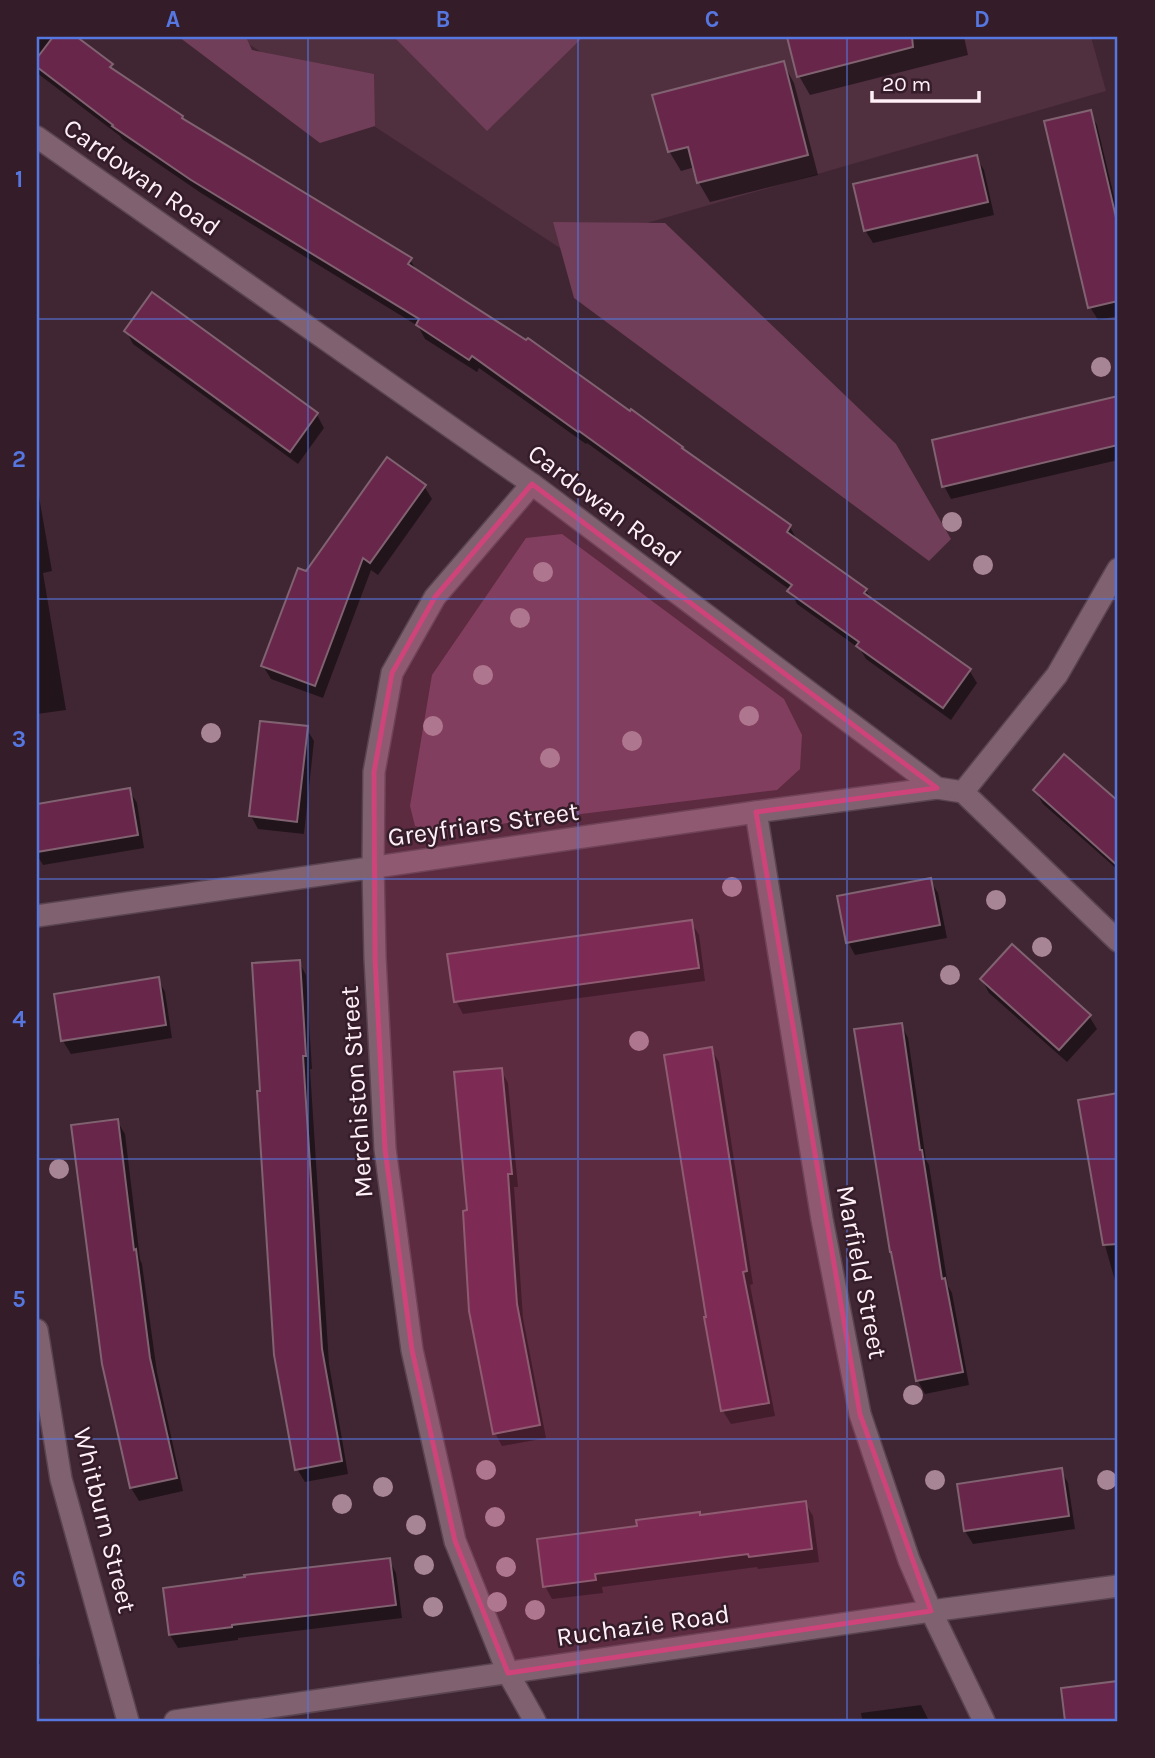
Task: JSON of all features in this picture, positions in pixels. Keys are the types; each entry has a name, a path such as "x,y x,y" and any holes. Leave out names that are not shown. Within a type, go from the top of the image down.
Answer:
{"street":[{"name":"Cardowan Road","path":"37,137 531,484 937,788 963,792"},
{"name":"Merchiston Street","path":"531,484 435,597 392,673 374,772 373,868 385,1149 412,1350 454,1541 508,1673 534,1721"},
{"path":"1118,569 1057,675 963,792 1118,941"},
{"name":"Greyfriars Street","path":"37,916 937,788"},
{"name":"Marfield Street","path":"756,812 822,1219 860,1414 909,1560 984,1721"},
{"name":"Whitburn Street","path":"37,1330 61,1479 128,1721"},
{"name":"Ruchazie Road","path":"175,1721 1118,1586"}],"highlighted area":[{"path":"532,484 937,788 756,812 860,1414 931,1611 508,1673 455,1541 412,1350 385,1149 375,958 374,772 392,673 435,597"}],"shaded area":[{"path":"179,37 246,37 252,50 374,74 375,126 320,143"},
{"path":"238,37 1091,37 1106,91 560,248"},
{"path":"394,37 583,37 487,131"},
{"path":"553,222 665,223 896,444 951,539 929,561 574,298"},
{"path":"562,534 784,699 802,735 800,769 777,790 434,832 415,826 410,806 432,675 526,538"}],"building":[{"path":"53,37 77,37 113,64 110,67 183,116 182,118 412,258 408,264 526,340 528,338 791,525 787,532 867,589 864,593 971,669 943,708 856,646 859,642 787,591 792,585 472,356 469,360 416,325 419,319 191,180 112,126 37,67 37,58"},
{"path":"787,37 912,37 913,47 797,77"},
{"path":"784,61 808,155 697,183 688,147 668,152 652,95"},
{"path":"1091,110 1118,226 1118,301 1088,308 1044,121"},
{"path":"977,155 988,202 864,231 853,184"},
{"path":"152,292 318,413 290,452 124,331"},
{"path":"1118,396 1118,445 942,487 932,440"},
{"path":"387,457 426,485 370,563 363,558 315,686 261,666 298,568 306,571"},
{"path":"260,721 308,726 297,822 249,816"},
{"path":"1064,754 1118,801 1118,866 1033,790"},
{"path":"130,788 138,835 37,852 37,804"},
{"path":"931,878 940,925 846,943 837,896"},
{"path":"692,920 699,968 454,1002 447,954"},
{"path":"1012,944 1091,1015 1059,1050 980,979"},
{"path":"300,960 306,1056 303,1056 322,1349 342,1461 295,1470 274,1355 257,1091 260,1091 252,963"},
{"path":"159,977 166,1025 61,1041 54,994"},
{"path":"902,1023 942,1279 945,1278 963,1372 916,1381 890,1252 854,1029"},
{"path":"712,1047 747,1271 743,1272 769,1403 721,1411 664,1055"},
{"path":"502,1068 512,1174 508,1174 517,1304 540,1425 493,1434 469,1311 463,1211 467,1210 454,1072"},
{"path":"1118,1093 1118,1244 1103,1245 1078,1100"},
{"path":"118,1119 150,1358 177,1478 130,1488 102,1364 71,1125"},
{"path":"1062,1468 1069,1516 964,1531 957,1484"},
{"path":"806,1501 812,1549 749,1557 748,1554 595,1574 596,1580 543,1587 537,1539 637,1526 636,1520 700,1512 700,1515"},
{"path":"390,1558 396,1605 169,1635 163,1588 245,1577 244,1575"},
{"path":"1118,1681 1118,1721 1065,1721 1061,1688"}]}
